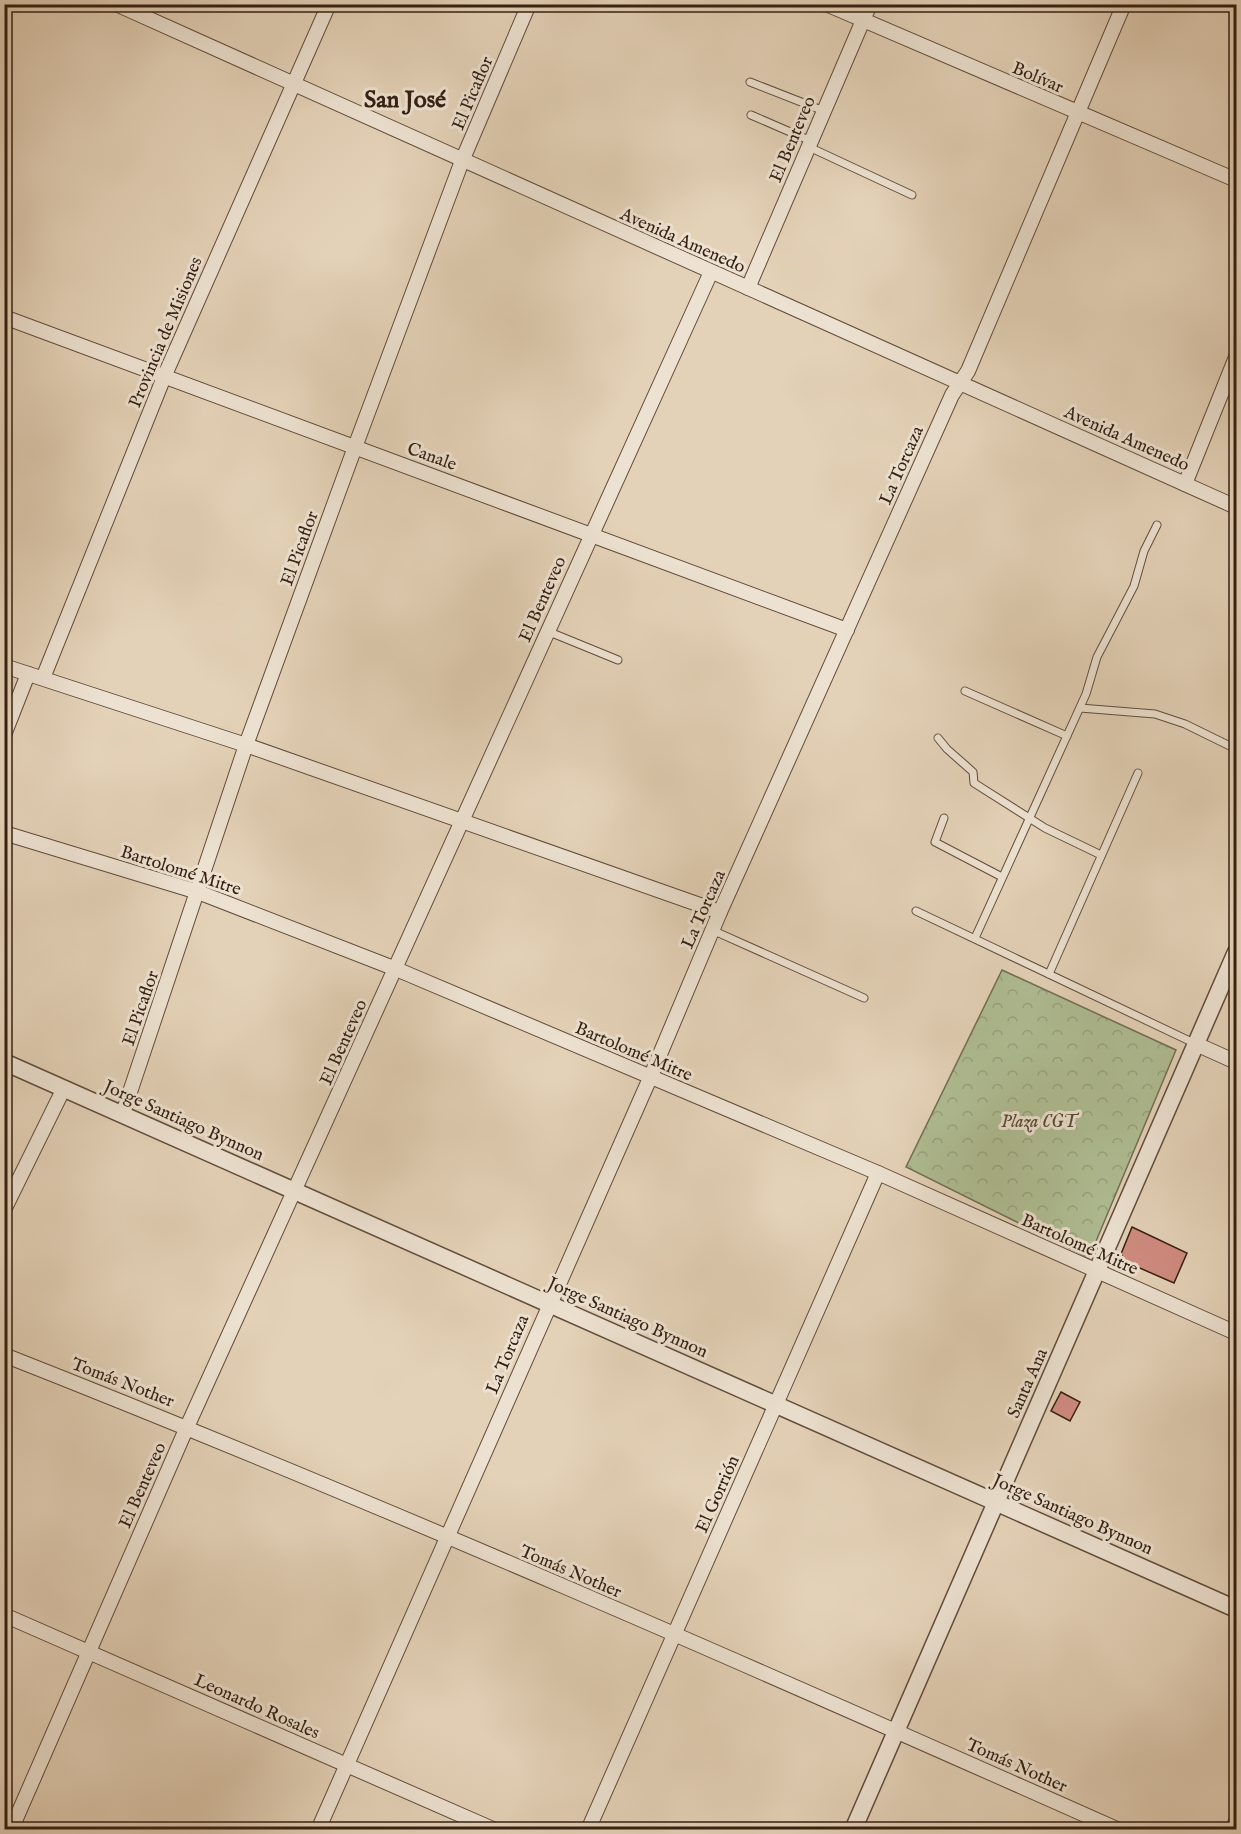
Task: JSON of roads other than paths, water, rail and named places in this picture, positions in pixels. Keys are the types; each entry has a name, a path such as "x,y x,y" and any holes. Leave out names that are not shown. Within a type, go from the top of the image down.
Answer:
{"street":[{"name":"Avenida Amenedo","path":"116,4 1236,507"},
{"name":"Provincia de Misiones","path":"43,678 164,377 329,4"},
{"name":"El Picaflor","path":"123,1113 246,745 355,447 462,161 529,4"},
{"name":"Bolívar","path":"826,4 1077,114 1236,180"},
{"name":"El Benteveo","path":"748,288 870,4"},
{"name":"La Torcaza","path":"318,1830 650,1077 720,912 959,384 968,371 1124,4"},
{"name":"El Benteveo","path":"11,1830 187,1427 711,272"},
{"name":"Canale","path":"4,317 591,533 847,630"},
{"path":"1185,484 1236,357"},
{"path":"4,666 246,745 720,912"},
{"path":"4,735 28,674"},
{"name":"Bartolomé Mitre","path":"4,833 198,892 396,969 878,1173 1236,1333"},
{"name":"Santa Ana","path":"853,1830 1236,952"},
{"path":"1196,1044 1236,1062"},
{"name":"Jorge Santiago Bynnon","path":"4,1062 1236,1609"},
{"path":"4,1210 64,1088"},
{"name":"El Gorrión","path":"588,1830 878,1173"},
{"name":"Tomás Nother","path":"4,1355 187,1427 447,1537 895,1730 1119,1830"},
{"name":"Leonardo Rosales","path":"4,1615 495,1830"},
{"path":"1233,1830 1236,1821"}],"lane":[{"path":"750,82 824,111"},
{"path":"751,115 912,195"},
{"path":"975,938 1080,708 1097,657 1134,585 1144,551 1157,525"},
{"path":"547,631 618,660"},
{"path":"965,691 1067,736"},
{"path":"1080,708 1155,714 1185,724 1236,749"},
{"path":"938,738 947,749 973,771 974,783 1029,818 1101,855"},
{"path":"1049,974 1138,773"},
{"path":"944,818 935,842 1002,877"},
{"path":"916,911 1196,1044"},
{"path":"712,930 864,998"}],"district":[{"name":"San José","path":"405,99"}],"park label":[{"name":"Plaza CGT","path":"1039,1121"}]}
